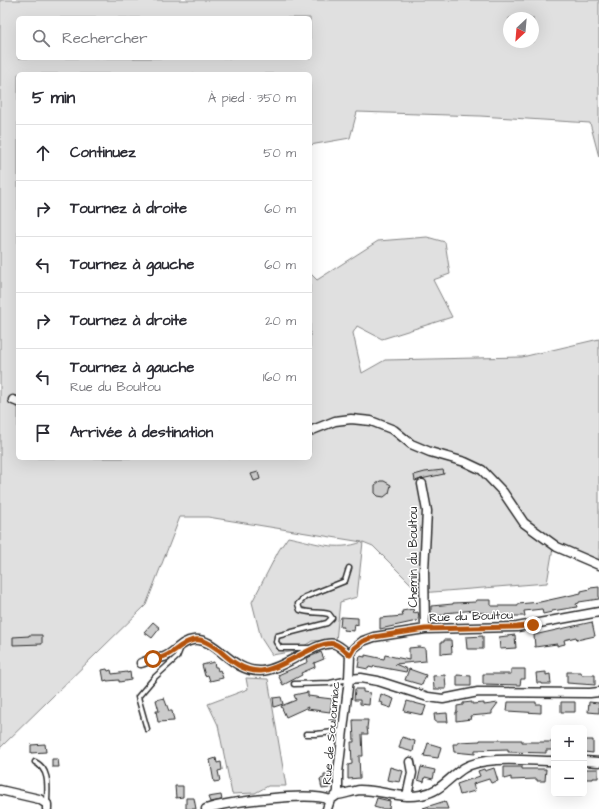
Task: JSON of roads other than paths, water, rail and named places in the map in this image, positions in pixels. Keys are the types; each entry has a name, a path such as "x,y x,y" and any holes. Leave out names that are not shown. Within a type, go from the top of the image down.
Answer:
{"street":[{"path":"312,430 335,421 352,419 371,421 394,430 411,444 430,452 465,462 482,470 488,476 503,492 524,523 557,548 599,565"},
{"name":"Chemin du Boultou","path":"422,484 426,511 424,571 425,629"},
{"name":"Rue du Boultou","path":"350,655 354,648 363,641 374,637 425,629 517,627 599,612"},
{"path":"141,663 165,657 192,640 202,640 211,644 229,659 244,668 262,671 280,666 313,648 326,644 335,644 350,655"},
{"name":"Rue de Souloumiac","path":"327,809 338,791 338,773 349,679 350,655"},
{"path":"349,679 361,678 378,681 428,697 443,699 478,692 599,692"},
{"path":"206,809 236,802 297,797 333,798 360,790 407,796 421,795 434,791 447,783 464,768 476,763 491,760 551,761"},
{"path":"587,761 599,762"},
{"path":"407,796 412,773 410,762"},
{"path":"0,790 39,799 47,807"}],"lane":[{"path":"313,648 280,648 276,642 277,636 327,623 332,618 329,614 320,611 308,613 300,610 298,604 305,597 345,581 349,568"},
{"path":"147,730 138,697 155,677 177,657 182,645"},
{"path":"294,684 330,683 349,679"},
{"path":"306,734 343,730"},
{"path":"35,762 45,770 48,779 47,807"}]}
